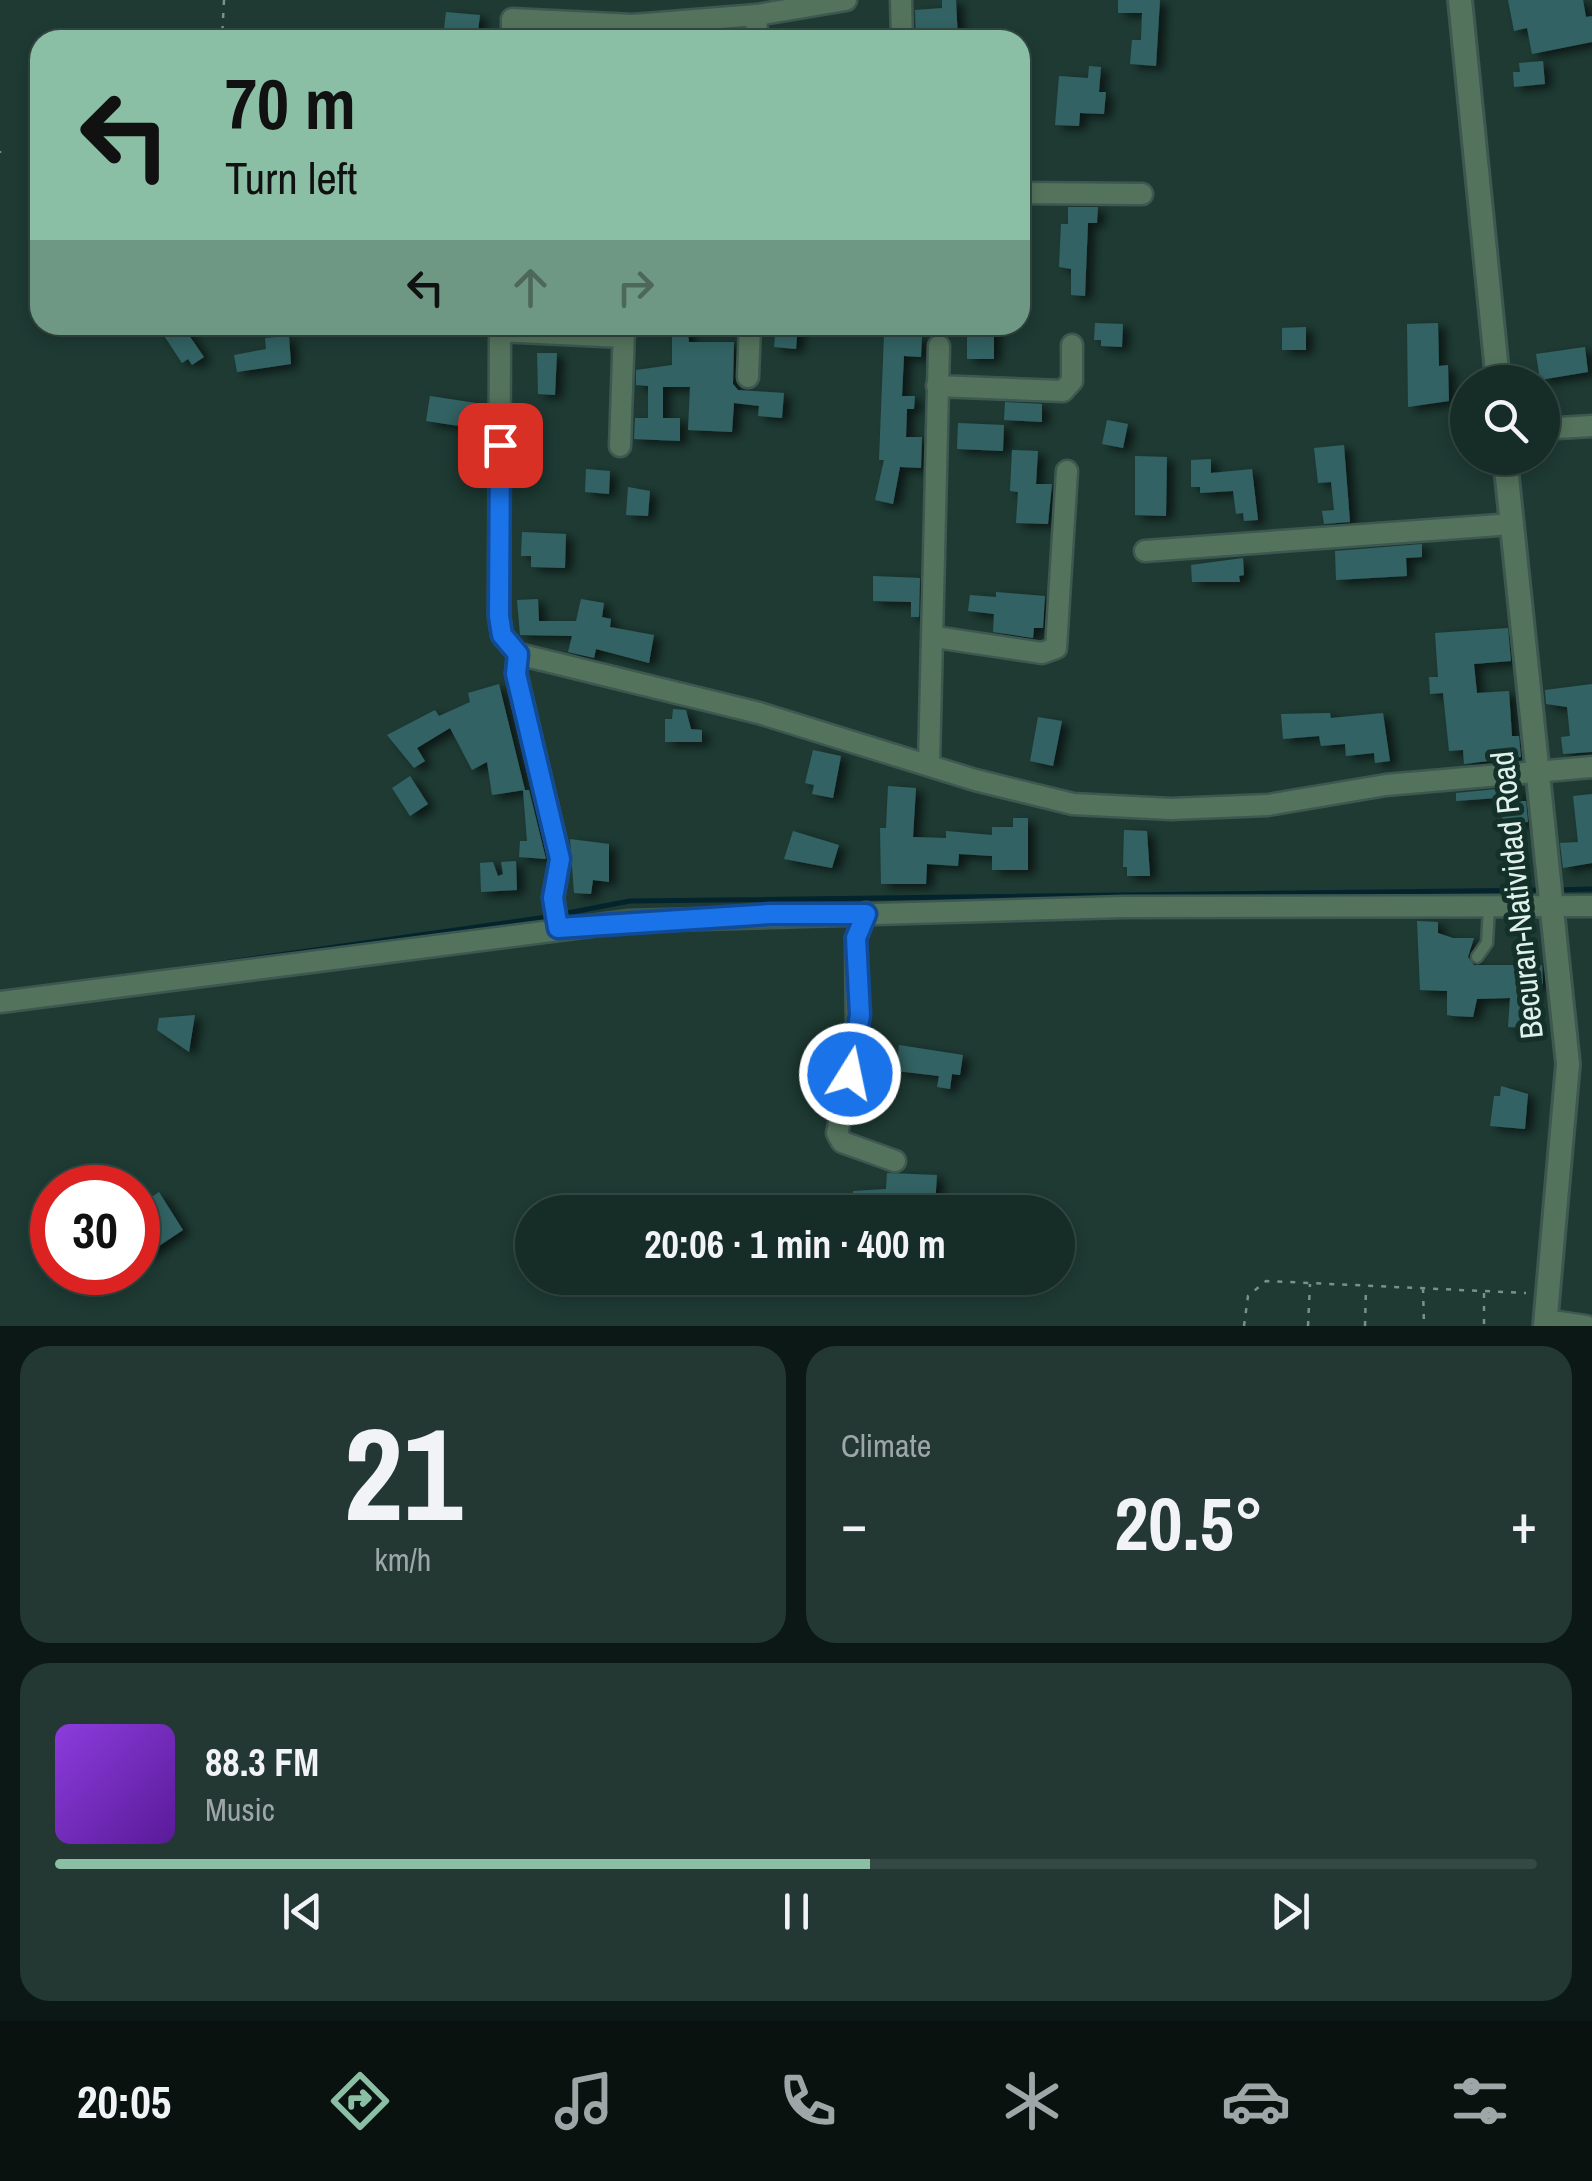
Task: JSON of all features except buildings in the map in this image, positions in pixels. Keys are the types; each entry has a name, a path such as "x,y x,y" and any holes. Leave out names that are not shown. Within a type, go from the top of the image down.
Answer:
{"street":[{"path":"654,30 846,0"},
{"path":"901,0 902,30"},
{"path":"1460,0 1496,365"},
{"path":"756,15 756,30"},
{"path":"512,30 512,19 607,30"},
{"path":"1030,192 1142,194"},
{"path":"500,335 499,616 502,635 518,654 759,713 1046,799 1171,810 1268,805 1386,784 1592,767"},
{"path":"620,446 624,335"},
{"path":"748,377 750,335"},
{"path":"938,386 1063,392 1072,381 1072,345"},
{"path":"929,764 940,346"},
{"path":"1560,428 1592,426"},
{"path":"935,638 1042,653 1056,648 1067,471"},
{"name":"Becuran-Natividad Road","path":"1508,475 1547,894 1568,1064 1545,1323"},
{"path":"1146,550 1513,524"},
{"path":"518,654 516,674 560,859 553,898 558,928"},
{"path":"0,1002 558,928 682,918 1334,904 1489,908 1547,894 1592,906"},
{"path":"866,914 856,938 857,1042 837,1133 848,1145 896,1161"},
{"path":"1545,1323 1586,1326"}],"lane":[{"path":"1478,957 1486,943 1489,908"}],"path":[{"path":"222,30 224,0"},
{"path":"1244,1326 1248,1296 1266,1281 1534,1293"},
{"path":"1308,1326 1310,1283"},
{"path":"1365,1326 1366,1286"},
{"path":"1423,1286 1424,1326"},
{"path":"1484,1292 1484,1326"}],"waterway":[{"path":"1555,890 1592,889"},
{"path":"562,914 630,901 1544,890"},
{"path":"173,970 547,917"}],"route":[{"path":"500,445 499,616 502,635 518,654 516,674 536,744 560,859 553,898 558,928 771,914 866,914 856,938 860,1015 850,1074"}]}
